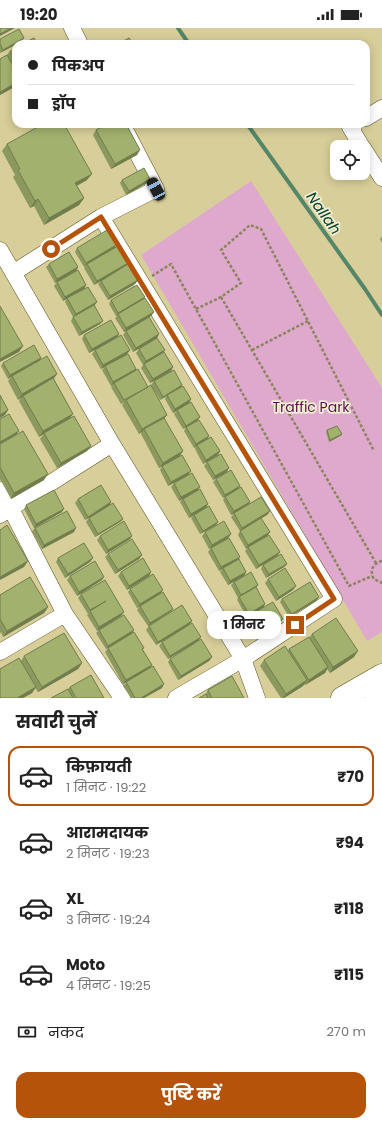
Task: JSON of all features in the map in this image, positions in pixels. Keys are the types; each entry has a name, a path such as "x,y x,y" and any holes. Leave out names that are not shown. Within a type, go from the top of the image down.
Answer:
{"street":[{"path":"72,28 78,40"},
{"path":"370,116 382,108"},
{"path":"13,273 101,217 156,189 124,128"},
{"path":"351,128 358,140"},
{"path":"370,158 382,178"},
{"path":"101,217 334,599 243,659 176,698"},
{"path":"0,250 112,444 243,659 257,698"},
{"path":"6,512 112,444"},
{"path":"0,490 6,512 65,614 122,698"},
{"path":"0,652 65,614"},
{"path":"342,698 382,675"},
{"path":"376,698 382,695"}],"path":[{"path":"196,309 221,297 241,283 221,250 250,225 261,229 374,451"},
{"path":"141,282 171,264 349,586 372,576"},
{"path":"221,297 376,563"},
{"path":"252,350 308,321"},
{"path":"382,561 376,563 372,569 372,576 377,582 382,583"}],"green space":[{"name":"Traffic Park","path":"251,181 382,388 382,632 367,641 141,255"}],"building":[{"path":"0,28 11,28 0,34"},
{"path":"19,29 24,38 20,40 12,40 12,45 3,50 0,44 0,39"},
{"path":"7,55 12,64 12,85 0,92 0,59"},
{"path":"36,128 66,128 92,174 75,183 84,198 49,218 38,199 35,201 18,170 20,169 7,144"},
{"path":"100,128 128,128 140,150 115,164 96,130"},
{"path":"144,168 150,179 129,191 122,180"},
{"path":"107,230 116,245 86,263 77,248"},
{"path":"118,246 128,263 97,281 87,264"},
{"path":"69,252 78,267 57,279 49,264"},
{"path":"128,264 138,280 110,296 101,281"},
{"path":"78,270 86,285 65,297 57,282"},
{"path":"137,285 145,297 118,313 111,300"},
{"path":"88,287 97,302 76,314 67,298"},
{"path":"145,298 154,312 126,328 118,314"},
{"path":"94,305 103,321 82,332 73,317"},
{"path":"0,306 23,346 0,359"},
{"path":"149,317 159,334 136,348 126,331"},
{"path":"111,320 119,334 92,349 84,335"},
{"path":"121,335 130,350 103,365 95,350"},
{"path":"157,338 165,350 146,361 139,349"},
{"path":"34,345 41,358 10,375 3,363"},
{"path":"164,352 173,367 153,379 144,364"},
{"path":"128,354 136,369 113,382 105,366"},
{"path":"47,356 57,374 22,394 12,376"},
{"path":"138,369 148,387 124,400 114,383"},
{"path":"174,370 182,385 163,397 154,381"},
{"path":"53,378 73,414 43,431 23,396"},
{"path":"151,385 167,415 142,429 126,400"},
{"path":"183,386 191,399 175,409 167,395"},
{"path":"0,395 8,410 0,415"},
{"path":"191,402 200,417 186,426 177,410"},
{"path":"9,414 19,431 0,442 0,419"},
{"path":"74,416 91,446 61,463 44,433"},
{"path":"164,418 183,451 163,463 144,429"},
{"path":"199,420 209,436 196,444 186,427"},
{"path":"337,426 342,434 330,440 327,430"},
{"path":"23,431 48,474 14,493 0,467 0,444"},
{"path":"211,437 220,451 206,460 197,445"},
{"path":"221,454 229,468 215,476 207,462"},
{"path":"182,455 191,471 171,482 162,466"},
{"path":"231,470 240,486 225,495 216,479"},
{"path":"192,473 200,487 181,497 174,483"},
{"path":"101,485 111,502 88,517 78,499"},
{"path":"241,487 250,502 234,511 225,497"},
{"path":"200,489 208,504 191,514 183,499"},
{"path":"54,490 64,509 36,524 26,505"},
{"path":"261,497 270,511 242,528 234,513"},
{"path":"113,503 123,519 98,534 89,518"},
{"path":"209,506 218,522 203,531 194,515"},
{"path":"67,511 76,528 44,545 35,528"},
{"path":"261,518 270,532 248,545 240,531"},
{"path":"124,521 132,536 108,550 100,536"},
{"path":"224,521 231,534 212,545 205,532"},
{"path":"7,525 28,561 0,577 0,530"},
{"path":"269,535 280,552 259,565 248,547"},
{"path":"229,538 240,557 221,567 211,548"},
{"path":"132,539 142,555 118,570 108,554"},
{"path":"84,543 93,558 68,574 58,558"},
{"path":"281,554 287,564 269,574 263,565"},
{"path":"143,558 151,572 129,586 121,572"},
{"path":"239,559 246,572 230,581 223,568"},
{"path":"95,561 104,577 79,592 70,576"},
{"path":"285,568 296,586 279,597 268,579"},
{"path":"251,572 258,585 241,595 234,582"},
{"path":"153,574 163,590 140,604 130,589"},
{"path":"30,577 48,607 7,631 0,619 0,595"},
{"path":"105,580 124,612 99,627 90,611 106,601 90,610 81,594"},
{"path":"310,582 319,597 292,614 282,599"},
{"path":"256,587 265,604 249,614 239,597"},
{"path":"163,592 173,609 150,623 140,606"},
{"path":"273,602 283,619 260,632 250,615"},
{"path":"182,605 192,621 158,642 149,626"},
{"path":"124,615 134,630 108,646 99,630"},
{"path":"336,618 358,651 333,667 312,634"},
{"path":"192,623 201,637 170,656 162,642"},
{"path":"134,632 152,665 126,680 108,648"},
{"path":"64,633 82,663 42,687 24,656"},
{"path":"309,637 328,667 309,680 289,649"},
{"path":"201,639 212,657 181,676 170,659"},
{"path":"285,646 307,680 286,694 264,660"},
{"path":"19,658 36,687 17,698 1,698 0,669"},
{"path":"153,666 164,684 141,698 135,698 126,682"},
{"path":"91,675 104,698 76,698 70,687"},
{"path":"232,676 244,698 212,698 208,690"},
{"path":"68,689 73,698 51,698"},
{"path":"206,694 208,698 199,698"}],"waterway":[{"name":"Nallah","path":"178,28 186,40"},
{"name":"Nallah","path":"250,128 382,315"}],"route":[{"path":"51,249 101,217 334,599 295,625"}]}
